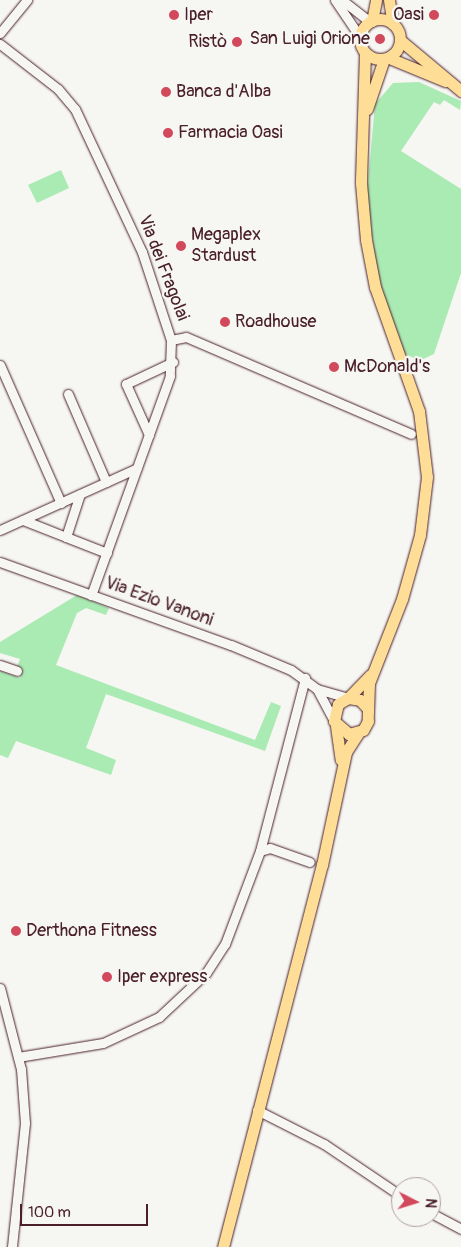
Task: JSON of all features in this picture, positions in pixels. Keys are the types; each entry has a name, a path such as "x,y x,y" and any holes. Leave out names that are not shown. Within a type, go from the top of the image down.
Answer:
{"main road":[{"path":"223,1247 256,1110 322,865 346,752 368,721 373,671 402,598 422,525 427,477 419,411 375,287 366,240 361,183 365,53 360,37 371,22 376,0"},
{"path":"390,0 393,24 400,40 459,86"},
{"path":"371,22 393,24"},
{"path":"364,120 386,59 400,40"},
{"path":"365,53 459,86"},
{"path":"341,774 335,723 338,704 348,698 373,671"},
{"path":"348,698 360,700 368,709"},
{"path":"335,723 349,734 359,732"}],"street":[{"path":"0,33 27,0"},
{"path":"335,0 360,37"},
{"path":"342,0 371,22"},
{"name":"Via dei Fragolai","path":"0,44 58,89 75,109 142,252 171,340 174,362 92,595"},
{"path":"171,340 186,337 411,434"},
{"path":"149,435 126,384 174,362"},
{"path":"0,365 60,503"},
{"path":"68,394 106,482"},
{"path":"0,530 137,468"},
{"path":"66,537 80,494"},
{"path":"23,520 107,553"},
{"name":"Via Ezio Vanoni","path":"0,562 92,595 305,678 317,689"},
{"path":"0,665 17,671"},
{"path":"18,1057 104,1043 159,1017 206,973 225,944 260,851 305,678"},
{"path":"317,689 348,698"},
{"path":"317,689 335,723"},
{"path":"260,851 270,848 310,862"},
{"path":"0,988 18,1057 25,1123 12,1247"},
{"path":"256,1110 324,1144 391,1189"},
{"path":"441,1218 461,1229"}],"green space":[{"path":"419,82 461,101 460,110 444,100 440,105 434,102 401,151 461,189 461,273 434,354 419,361 404,353 387,307 376,269 367,192 375,104 393,83"},
{"path":"61,170 69,188 37,203 28,185"},
{"path":"77,595 109,608 106,615 86,608 77,613 56,665 255,740 271,702 281,706 265,751 106,694 86,748 116,760 111,775 16,741 8,758 0,755 0,671 20,678 22,668 17,667 20,659 0,653 0,642"}],"place":[{"name":"Iper","path":"174,15"},
{"name":"Oasi","path":"434,15"},
{"name":"San Luigi Orione","path":"380,39"},
{"name":"Ristò","path":"237,42"},
{"name":"Banca d'Alba","path":"166,92"},
{"name":"Farmacia Oasi","path":"168,133"},
{"name":"Megaplex Stardust","path":"181,246"},
{"name":"Roadhouse","path":"225,322"},
{"name":"McDonald's","path":"334,367"},
{"name":"Derthona Fitness","path":"16,931"},
{"name":"Iper express","path":"107,977"}]}
